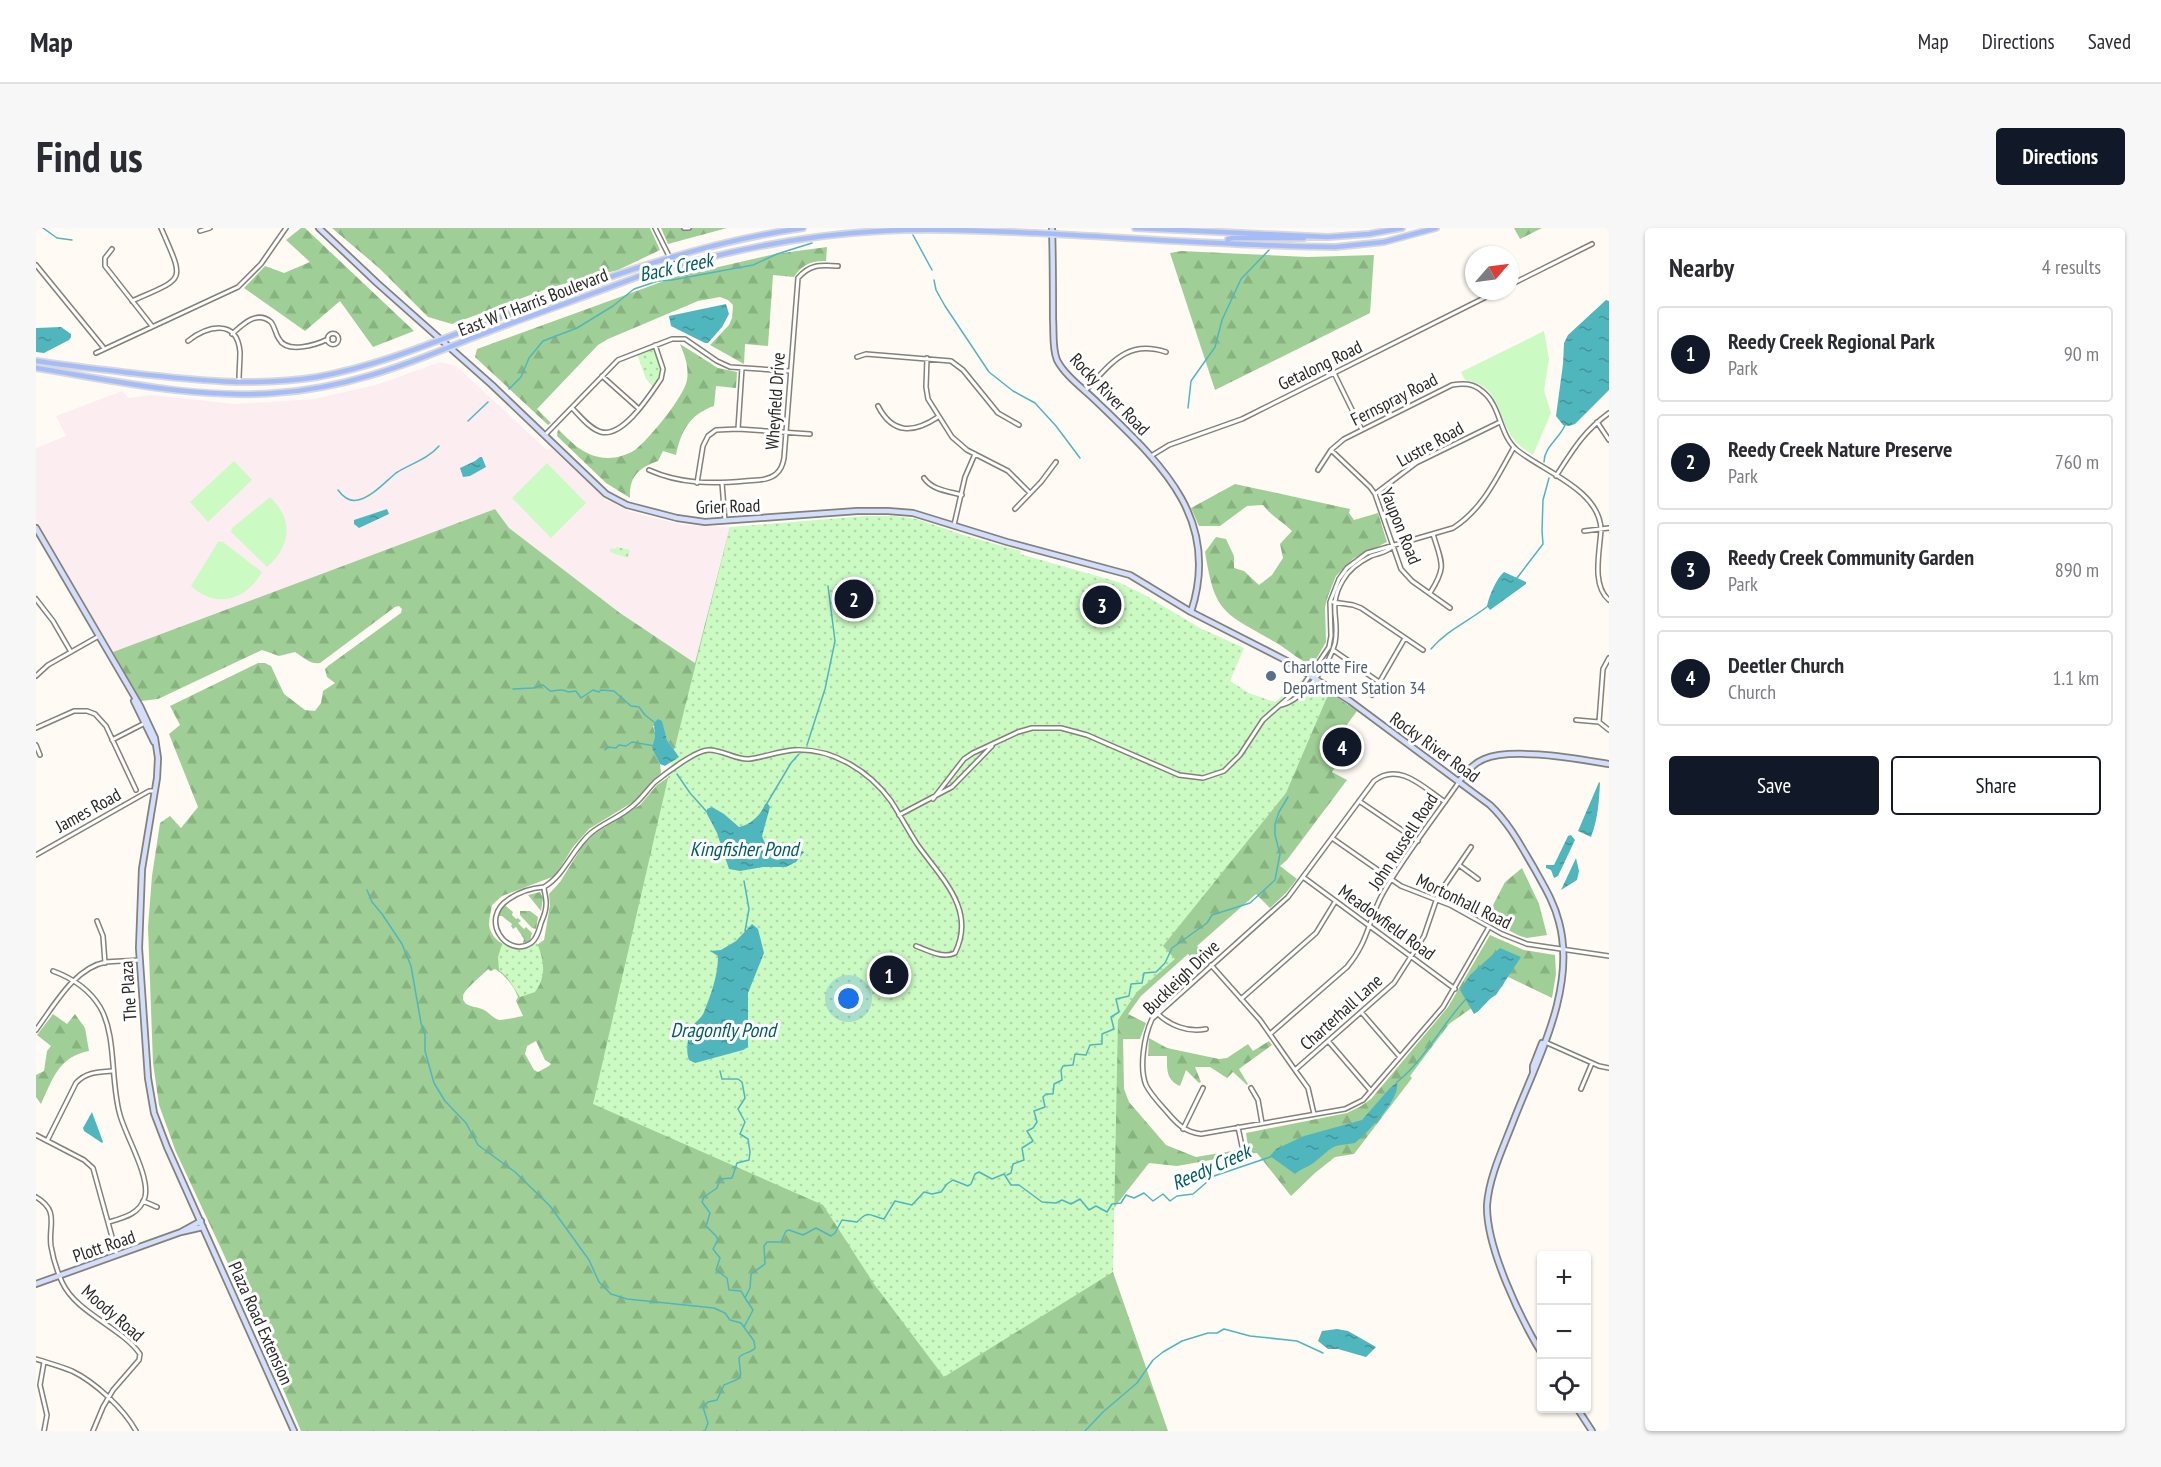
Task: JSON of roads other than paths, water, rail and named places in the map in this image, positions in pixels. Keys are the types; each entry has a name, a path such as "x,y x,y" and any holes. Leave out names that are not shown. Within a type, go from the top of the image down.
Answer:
{"main road":[{"name":"East W T Harris Boulevard","path":"36,361 195,381 239,383 291,380 347,371 386,359 669,256 730,241 803,228"},
{"path":"1135,228 1310,237 1357,236 1402,228"},
{"path":"1395,240 1426,228"},
{"name":"East W T Harris Boulevard","path":"36,368 199,393 274,393 315,388 360,380 637,277 674,266 775,243 861,232 938,230 1335,247 1395,240 1436,228"},
{"path":"1227,243 1228,239 1233,238 1300,239 1310,237"}],"street":[{"path":"132,301 170,285 177,276 177,267 161,228"},
{"path":"200,231 210,228"},
{"path":"96,353 242,284 261,264 286,228"},
{"name":"Grier Road","path":"319,228 545,435 606,494 619,502 690,521 888,511 919,514 953,526 1130,574 1191,612"},
{"path":"655,228 674,266"},
{"path":"684,228 689,228"},
{"name":"Rocky River Road","path":"1052,228 1055,355 1062,368 1151,456 1182,501 1197,534 1201,567 1196,598 1191,612 1273,652 1350,701 1460,780 1497,811 1515,835 1551,899 1559,922 1563,949 1562,981 1537,1068 1533,1071"},
{"path":"1519,280 1592,244"},
{"path":"112,249 105,258 105,266 152,326"},
{"path":"36,265 103,348"},
{"name":"Wheyfield Drive","path":"649,470 661,476 697,483 764,480 776,475 783,465 798,278 807,268 813,266 838,266"},
{"name":"Getalong Road","path":"1151,456 1169,445 1229,425 1480,300"},
{"path":"232,334 252,319 260,317 271,321 280,342 287,345 316,345 328,339"},
{"path":"188,341 212,328 224,329 232,334 240,352 239,383"},
{"path":"545,435 618,360 672,339 685,339 724,365 790,371"},
{"path":"572,408 601,432 610,432 623,426 661,379 663,369 655,345"},
{"path":"1085,391 1128,351 1149,348 1166,352"},
{"path":"857,357 866,354 945,359 955,363 998,413 1019,425"},
{"path":"927,358 926,393 938,417 958,444 1008,471 1030,493"},
{"path":"738,429 742,368"},
{"path":"1334,373 1362,430"},
{"path":"602,376 639,409"},
{"name":"Fernspray Road","path":"1318,470 1337,444 1452,386 1469,384 1490,398 1500,422 1515,447 1591,501 1598,513 1601,529 1598,583 1603,595 1609,600"},
{"path":"878,406 887,421 904,429 919,428 938,417"},
{"path":"1556,476 1584,434 1609,413"},
{"name":"Lustre Road","path":"1375,494 1416,463 1500,422"},
{"path":"1597,422 1609,440"},
{"path":"697,483 703,446 708,436 722,428 810,434"},
{"path":"933,799 964,759 1001,740 1030,729 1061,728 1087,735 1179,775 1203,778 1216,775 1232,765 1263,720 1281,705 1296,697 1313,677 1331,648 1332,602 1344,578 1352,569 1372,555 1453,528 1466,520 1477,508 1515,447"},
{"name":"Yaupon Road","path":"1331,450 1375,494 1397,561 1406,576 1450,608"},
{"path":"953,526 965,477 975,454"},
{"path":"1015,509 1047,476 1056,462"},
{"path":"924,478 935,488 962,495"},
{"path":"722,483 725,521"},
{"name":"The Plaza","path":"36,528 149,722 156,744 158,765 141,885 140,960 147,1068 152,1101 161,1133 203,1227"},
{"path":"1584,531 1609,528"},
{"path":"1430,593 1442,570 1442,562 1433,534"},
{"path":"1179,604 1190,604 1196,598"},
{"path":"36,599 53,621 71,652"},
{"path":"1332,602 1361,608 1423,650"},
{"path":"36,676 45,667 99,636"},
{"path":"1372,695 1405,638"},
{"path":"1331,648 1379,682"},
{"path":"1599,722 1603,669 1609,657"},
{"name":"The Plaza","path":"131,693 156,744"},
{"path":"36,728 74,711 87,711 95,714 102,721 136,790"},
{"path":"1575,720 1599,722 1609,730"},
{"path":"112,741 146,723"},
{"path":"899,815 952,787 989,748 1001,740"},
{"path":"36,745 40,755"},
{"path":"544,887 547,903 536,939 523,946 514,945 503,939 495,922 500,906 516,895 544,887 556,879 575,850 591,833 628,809 663,777 694,755 710,750 746,759 797,750 836,757 858,769 875,783 954,894 959,907 960,935 955,953 950,956 941,955 916,946"},
{"name":"John Russell Road","path":"1270,1034 1347,967 1364,943 1383,893 1467,771 1481,760 1497,756 1545,756 1609,764"},
{"name":"Buckleigh Drive","path":"1184,1129 1151,1093 1145,1082 1145,1036 1152,1019 1288,897 1374,781 1392,772 1405,775 1445,802"},
{"name":"James Road","path":"36,855 149,792 155,791"},
{"path":"1359,801 1418,841"},
{"name":"Mortonhall Road","path":"1332,838 1409,890 1436,899 1520,942 1609,956"},
{"name":"Charterhall Lane","path":"1295,1070 1389,989 1424,936 1436,899 1471,847"},
{"path":"1459,865 1478,879"},
{"name":"Meadowfield Road","path":"1303,878 1455,989"},
{"path":"1241,999 1316,933 1335,902"},
{"path":"97,921 102,930 105,963"},
{"path":"1203,1088 1184,1129 1202,1134 1345,1109 1355,1105 1371,1091 1443,1007 1489,927"},
{"path":"36,1030 74,981 89,969 105,963 140,960"},
{"path":"1211,965 1270,1034 1308,1088 1314,1114"},
{"path":"53,971 74,981 93,996 104,1016 110,1036 115,1095 123,1125 145,1177 146,1192 136,1211 109,1222"},
{"path":"1157,1013 1174,1026 1199,1031 1206,1029"},
{"path":"1362,1013 1400,1057"},
{"name":"Rocky River Road","path":"1537,1345 1518,1310 1504,1277 1490,1230 1487,1210 1494,1173 1550,1024"},
{"path":"1329,1042 1371,1091"},
{"path":"1545,1042 1609,1068"},
{"path":"1581,1089 1592,1063"},
{"path":"47,1141 76,1083 91,1073 112,1071"},
{"path":"1251,1088 1258,1100 1262,1123"},
{"path":"1238,1127 1243,1151"},
{"path":"36,1135 84,1160 93,1168 117,1255"},
{"path":"36,1197 46,1205 51,1214 51,1245 59,1275"},
{"path":"143,1201 157,1208"},
{"name":"Plott Road","path":"181,1232 201,1221"},
{"name":"Plott Road","path":"36,1284 181,1232 203,1227"},
{"name":"Plaza Road Extension","path":"203,1227 294,1431"},
{"name":"Moody Road","path":"59,1275 74,1298 140,1354 139,1360 120,1380 108,1398 93,1431"},
{"path":"36,1359 74,1372 126,1414 136,1431"},
{"path":"44,1362 40,1380 46,1415 44,1431"},
{"path":"1580,1413 1592,1431"}],"water":[{"path":"1606,300 1609,301 1609,390 1575,424 1563,425 1556,416 1564,343 1568,335"},
{"path":"726,304 729,314 722,327 708,343 671,326 669,316"},
{"path":"61,327 71,334 69,340 44,353 36,352 36,328"},
{"path":"480,457 486,467 470,476 463,477 460,468"},
{"path":"387,509 389,514 359,528 354,524 354,520"},
{"path":"1504,572 1526,584 1490,610 1487,606 1489,597"},
{"path":"658,719 662,721 667,740 679,757 665,766 660,764 652,748 655,737 654,723"},
{"path":"1599,782 1598,810 1591,837 1578,831"},
{"name":"Kingfisher Pond","path":"765,804 770,807 762,836 771,858 778,860 804,852 796,862 786,867 763,867 740,871 729,869 707,809 712,807 739,827 755,819"},
{"path":"1571,835 1575,840 1558,876 1554,878 1546,865 1554,865 1568,836"},
{"path":"1576,858 1579,871 1577,880 1561,890"},
{"name":"Dragonfly Pond","path":"752,924 758,929 764,953 748,993 748,1047 695,1063 689,1060 688,1041 712,992 718,956 710,951 721,950 736,941"},
{"path":"1500,948 1521,957 1496,995 1474,1014 1460,990 1470,975"},
{"path":"1397,1082 1397,1089 1389,1106 1375,1124 1355,1143 1333,1147 1295,1174 1270,1156 1276,1149 1304,1136 1362,1120"},
{"path":"92,1112 103,1142 102,1143 83,1128"},
{"path":"1337,1329 1348,1331 1376,1347 1366,1357 1338,1349 1328,1349 1318,1341 1322,1331"}],"waterway":[{"path":"43,228 57,238 72,240"},
{"path":"913,235 932,270"},
{"name":"Back Creek","path":"509,389 521,377 529,358 543,341 577,328 613,306 634,289 658,281 753,265 777,254 812,243"},
{"path":"1188,408 1191,381 1215,347 1222,320 1241,279 1269,250"},
{"path":"934,280 936,290 945,306 989,372 1013,391 1035,403 1080,458"},
{"name":"Back Creek","path":"468,421 488,402"},
{"path":"1544,462 1549,447 1565,425"},
{"name":"Back Creek","path":"338,490 349,500 363,498 373,493 396,473 424,458 439,446"},
{"path":"1517,578 1543,544 1543,500 1549,478"},
{"path":"807,745 825,689 835,641 828,586"},
{"path":"1431,649 1451,631 1488,606"},
{"path":"513,689 543,685 550,691 576,691 581,698 593,690 614,691 631,706 639,707 654,722"},
{"path":"605,750 608,747 626,746 632,742 655,746"},
{"path":"766,805 791,763 799,754"},
{"path":"677,774 707,812"},
{"path":"1007,1175 1011,1173 1013,1164 1024,1160 1022,1148 1033,1141 1027,1131 1037,1122 1034,1111 1045,1107 1043,1097 1046,1094 1053,1094 1054,1084 1062,1080 1063,1066 1073,1065 1075,1054 1086,1055 1090,1045 1102,1044 1102,1034 1114,1029 1111,1017 1119,1012 1116,999 1129,996 1131,984 1142,983 1144,973 1156,972 1165,963 1172,948 1207,923 1212,915 1250,903 1275,880 1280,854 1275,835 1275,824 1288,797"},
{"path":"744,881 749,909 745,931 747,931"},
{"path":"367,890 372,902 402,944 411,966 425,1035 425,1051 434,1083 445,1101 466,1123 478,1145 515,1172 550,1206 589,1260 599,1282 611,1294 627,1299 714,1308 725,1313 730,1320 741,1323 754,1341 755,1348 739,1358 741,1374 739,1378 724,1385 717,1400 708,1402 703,1407 708,1423 705,1431"},
{"name":"Reedy Creek","path":"1397,1082 1416,1064 1466,999"},
{"path":"720,1071 722,1079 738,1079 742,1082 745,1098 738,1109 745,1122 740,1134 748,1139 749,1160 737,1163 732,1178 720,1179 717,1188 704,1197 702,1202 710,1213 706,1226 718,1240 713,1249 720,1258 716,1270 727,1278 729,1290 741,1291 745,1298"},
{"name":"Reedy Creek","path":"744,1327 753,1310 745,1298 750,1288 751,1274 765,1264 764,1246 767,1242 781,1242 786,1231 789,1230 803,1235 816,1228 831,1236 842,1220 857,1222 870,1214 884,1219 895,1201 912,1205 924,1192 932,1194 941,1192 953,1180 968,1186 975,1174 979,1172 992,1179 1004,1174 1011,1185 1019,1185 1042,1202 1056,1203 1062,1200 1071,1204 1080,1199 1089,1210 1096,1206 1107,1212 1112,1204 1121,1203 1126,1195 1134,1198 1144,1193 1153,1201 1163,1194 1170,1201 1177,1196 1193,1194 1214,1176 1273,1156"},
{"path":"1085,1431 1137,1383 1153,1360 1182,1341 1208,1333 1217,1333 1224,1329 1250,1336 1297,1341 1323,1353"}],"place":[{"name":"Reedy Creek Nature Preserve","path":"854,599"},
{"name":"Reedy Creek Community Garden","path":"1102,605"},
{"name":"Charlotte Fire Department Station 34","path":"1271,676"},
{"name":"Deetler Church","path":"1342,747"},
{"name":"Reedy Creek Regional Park","path":"889,975"}]}
